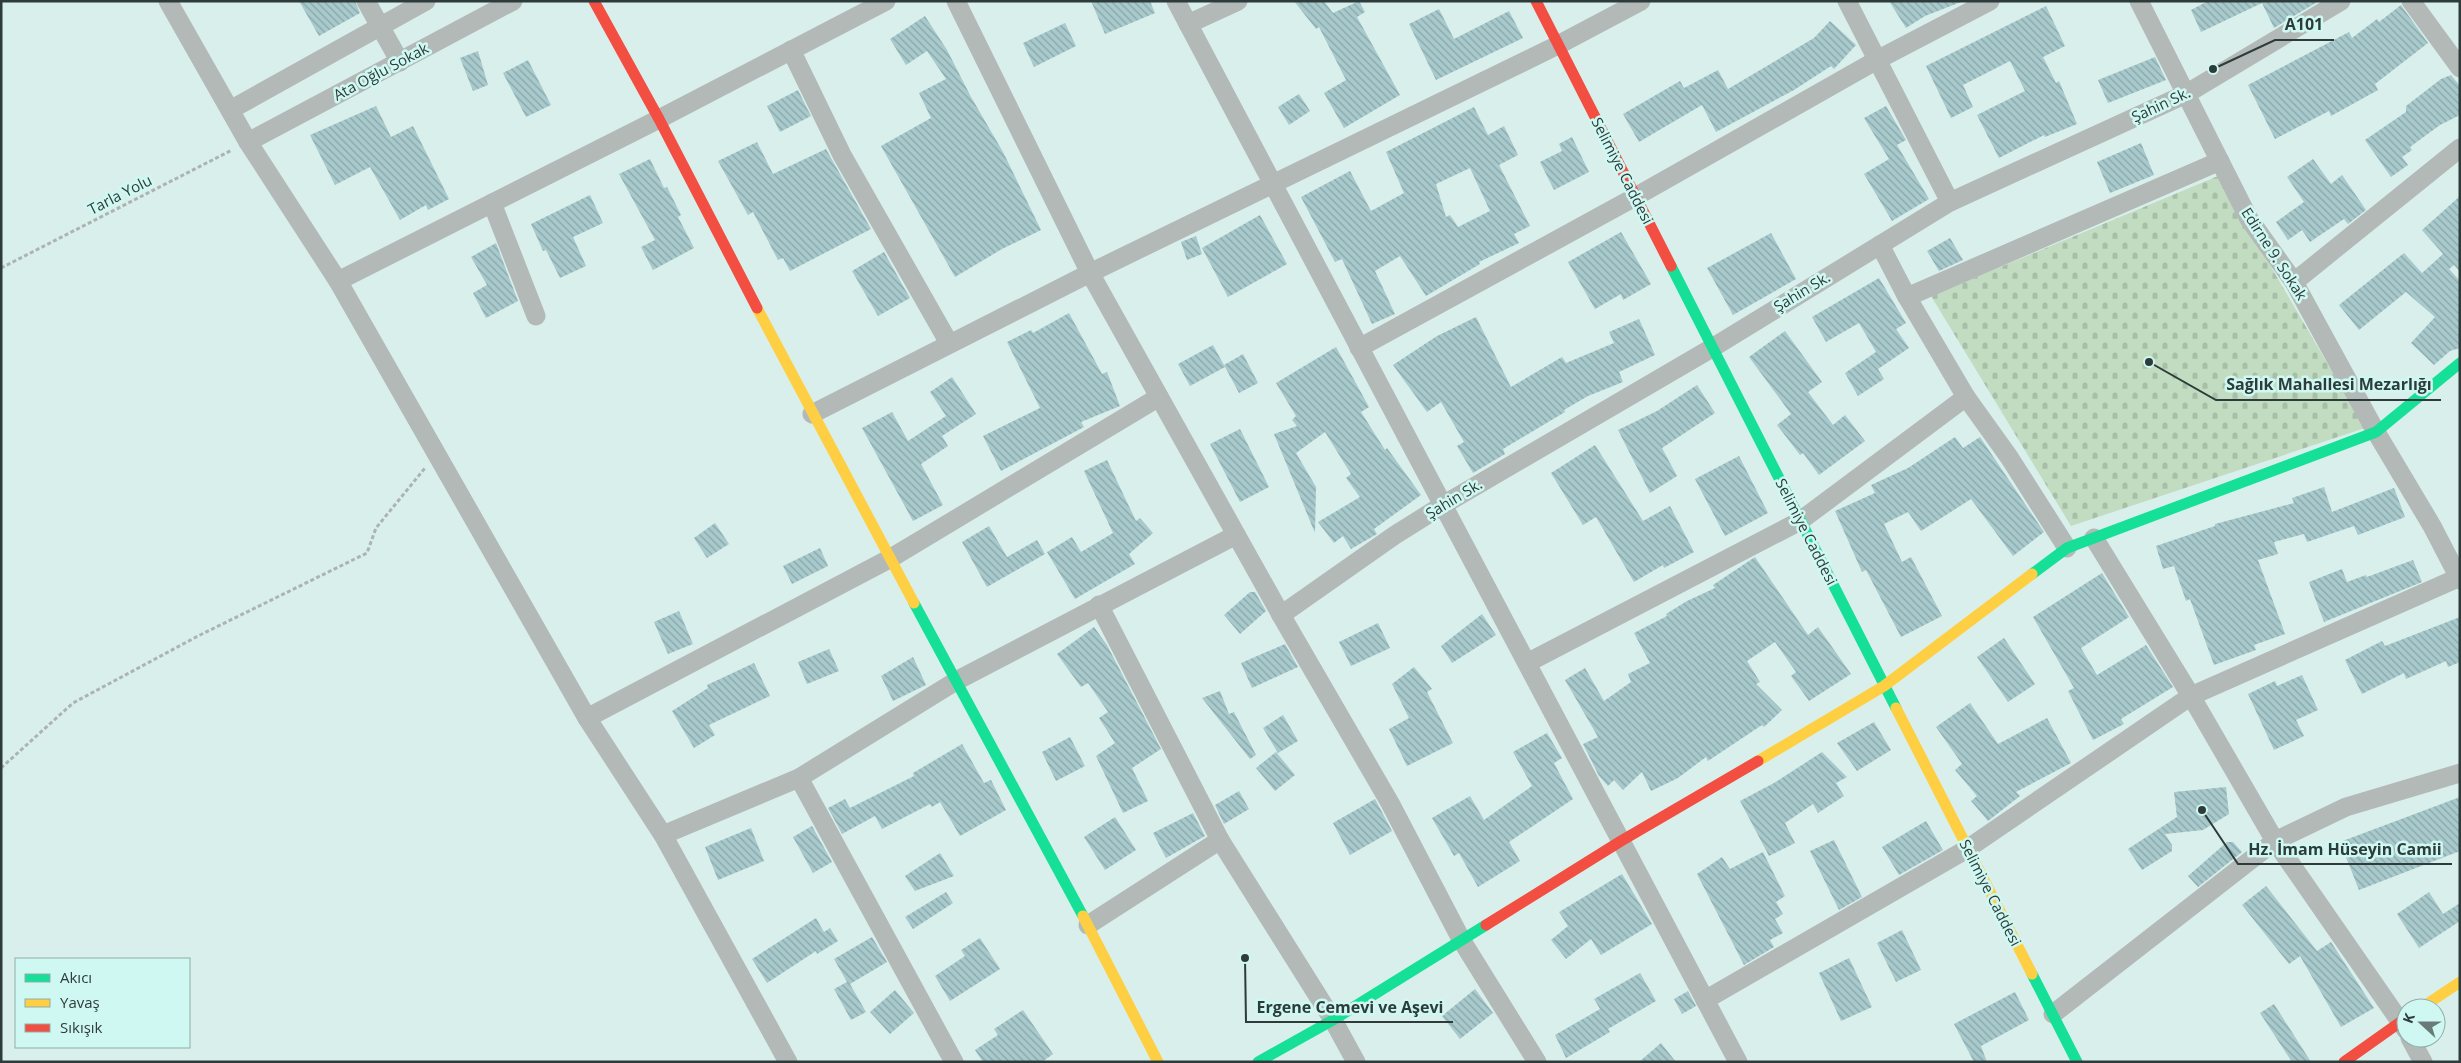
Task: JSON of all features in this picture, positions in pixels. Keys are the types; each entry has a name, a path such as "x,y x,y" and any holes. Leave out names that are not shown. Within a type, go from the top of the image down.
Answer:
{"street":[{"path":"168,1 248,142 338,281 587,718 663,835 788,1062"},
{"path":"366,1 400,62"},
{"path":"230,110 426,1"},
{"name":"Ata Oğlu Sokak","path":"248,142 513,1"},
{"path":"594,1 659,119 812,414 1088,926 1158,1062"},
{"path":"338,281 659,119 886,1"},
{"path":"956,1 1090,273 1281,615 1390,803 1462,941 1537,1062"},
{"path":"1176,1 1738,1062"},
{"path":"1188,24 1238,1"},
{"name":"Selimiye Caddesi","path":"1536,1 2077,1062"},
{"path":"812,414 949,343 1272,183 1558,45 1641,1"},
{"path":"1847,1 1950,202"},
{"path":"1359,348 1635,197 1877,60 1990,1"},
{"name":"Edirne 9. Sokak","path":"2139,1 2249,219 2294,282 2376,432 2432,526 2459,578"},
{"name":"Şahin Sk.","path":"1281,615 1443,505 1712,348 1950,202 2186,94 2342,1"},
{"path":"2411,1 2460,68"},
{"path":"791,50 842,155 949,343"},
{"path":"2294,282 2460,148"},
{"path":"1907,297 2220,162"},
{"path":"492,203 536,316"},
{"path":"1880,245 1907,297 1966,397 2009,457 2067,548"},
{"path":"1258,1062 1333,1020 1621,841 1884,686 2067,548 2376,432 2460,363"},
{"path":"587,718 891,558 1159,396"},
{"path":"1527,663 1800,521 1966,397"},
{"path":"663,835 800,778 956,680 1236,535"},
{"path":"2094,538 2275,841 2396,1013"},
{"path":"1705,1000 1967,849 2190,696 2459,578"},
{"path":"1099,606 1220,840 1333,1020 1356,1062"},
{"path":"2053,1014 2275,841 2346,807 2460,773"},
{"path":"800,778 954,1062"},
{"path":"1088,926 1220,840"},
{"path":"2436,998 2460,982"},
{"path":"2344,1062 2396,1033"},
{"path":"2416,1048 2423,1062"}],"path":[{"name":"Tarla Yolu","path":"1,268 248,142"},
{"path":"1,768 73,703 198,636 367,553 376,528 437,454"}],"green space":[{"path":"2218,176 2365,428 2071,526 1931,296"}],"building":[{"path":"299,1 355,1 360,13 319,36"},
{"path":"1091,1 1150,1 1155,13 1105,34"},
{"path":"1294,1 1324,1 1333,13 1359,1 1365,12 1357,17 1400,95 1344,128 1324,93 1346,80 1319,27 1316,29"},
{"path":"1889,1 1961,2 1925,16 1906,28"},
{"path":"2208,1 2319,1 2274,28 2262,3 2201,32 2191,10"},
{"path":"2401,5 2428,43 2375,84 2378,90 2331,116 2329,111 2275,139 2248,85 2349,32 2352,38 2377,19 2379,22"},
{"path":"2046,6 2065,46 2043,57 2056,83 2059,81 2077,124 2045,137 2044,135 1999,158 1977,115 2025,91 2010,61 1963,85 1973,107 1951,118 1926,66"},
{"path":"1439,9 1454,39 1509,11 1523,38 1436,80 1409,24"},
{"path":"925,16 947,50 971,97 1003,152 1041,230 1002,249 955,277 881,146 931,118 919,93 946,79 927,51 906,65 890,39"},
{"path":"1830,21 1856,45 1834,69 1831,66 1794,90 1716,132 1702,105 1639,142 1623,114 1680,81 1684,88 1718,70 1728,89 1814,38"},
{"path":"1065,23 1076,46 1034,67 1023,43"},
{"path":"478,51 488,85 473,91 460,58"},
{"path":"2155,57 2166,80 2108,103 2098,80"},
{"path":"528,60 551,105 526,117 503,73"},
{"path":"2451,75 2460,86 2460,115 2440,125 2410,147 2412,150 2402,157 2408,165 2391,177 2365,140 2406,112 2406,106 2441,79"},
{"path":"798,90 811,116 780,132 767,106"},
{"path":"1299,94 1310,111 1289,125 1278,107"},
{"path":"376,106 391,137 413,126 449,199 428,210 426,205 400,220 370,167 335,185 310,135"},
{"path":"1886,106 1906,140 1897,145 1929,199 1892,221 1864,174 1889,159 1864,118"},
{"path":"1474,107 1488,135 1504,126 1518,155 1499,165 1530,226 1514,234 1519,243 1479,262 1480,264 1426,296 1400,256 1375,271 1395,314 1372,324 1342,259 1335,262 1301,197 1350,171 1371,211 1404,193 1386,152","holes":["1470,168 1490,211 1458,227 1450,215 1446,217 1436,184"]},
{"path":"1572,137 1589,172 1554,190 1540,162 1562,151 1559,144"},
{"path":"757,142 773,174 826,149 871,229 790,271 783,258 778,260 753,212 748,215 718,161"},
{"path":"2141,143 2154,175 2110,193 2097,162"},
{"path":"650,159 664,188 667,187 681,215 678,217 694,248 653,270 641,247 655,240 619,174"},
{"path":"2313,159 2331,184 2342,175 2366,210 2348,224 2344,219 2310,242 2302,230 2288,240 2276,222 2304,202 2287,177"},
{"path":"590,195 603,223 573,237 586,266 560,278 546,250 543,251 531,224"},
{"path":"2460,196 2460,272 2454,265 2449,269 2460,281 2460,348 2450,351 2434,365 2411,343 2435,317 2406,292 2359,330 2339,305 2404,253 2422,273 2443,254 2422,230"},
{"path":"1260,215 1287,264 1228,297 1202,248"},
{"path":"1621,232 1651,284 1623,300 1621,294 1595,309 1568,262"},
{"path":"1771,233 1796,279 1733,315 1707,268"},
{"path":"1196,236 1202,254 1187,260 1181,242"},
{"path":"1950,238 1963,260 1939,271 1927,251"},
{"path":"496,243 518,301 486,318 473,293 487,285 471,257"},
{"path":"884,252 910,298 878,316 852,271"},
{"path":"1879,278 1906,323 1896,329 1909,348 1878,369 1884,379 1858,396 1845,373 1876,352 1859,323 1826,342 1812,317"},
{"path":"1069,313 1102,374 1107,372 1120,406 1081,422 1084,427 1001,471 983,436 1040,408 1007,342 1031,330 1033,333"},
{"path":"1476,317 1511,387 1562,357 1566,363 1614,343 1609,332 1639,319 1655,355 1619,372 1623,382 1588,396 1564,410 1565,412 1503,449 1505,454 1473,473 1457,446 1464,442 1441,402 1427,412 1393,365 1437,336"},
{"path":"1785,331 1822,382 1808,392 1833,425 1845,415 1865,441 1819,475 1803,453 1800,455 1777,425 1791,414 1749,357"},
{"path":"1213,345 1225,367 1190,386 1178,364"},
{"path":"1336,347 1369,407 1361,412 1385,450 1387,448 1421,495 1374,529 1377,534 1351,549 1343,536 1334,543 1318,522 1360,497 1346,478 1351,474 1325,432 1296,453 1316,487 1315,533 1274,434 1297,426 1292,420 1296,416 1276,383"},
{"path":"1243,354 1258,383 1239,393 1224,365"},
{"path":"952,377 976,414 942,436 948,446 921,464 943,505 913,521 862,428 892,412 908,441 946,416 930,392"},
{"path":"1697,385 1715,413 1662,448 1677,476 1650,493 1618,430 1657,411"},
{"path":"1240,429 1269,487 1240,502 1210,444"},
{"path":"1955,437 1963,448 1980,437 2044,532 2013,556 1971,499 1921,531 1908,512 1884,524 1902,562 1911,557 1942,616 1901,637 1866,570 1862,572 1835,511 1875,493 1871,485 1908,468"},
{"path":"1595,445 1643,521 1670,506 1694,552 1664,568 1663,565 1634,582 1596,517 1583,525 1551,473"},
{"path":"1739,456 1768,513 1725,536 1695,479"},
{"path":"1107,460 1136,521 1140,518 1153,533 1129,554 1135,564 1075,599 1047,552 1072,537 1081,552 1113,533 1084,471"},
{"path":"2324,487 2332,512 2394,488 2405,517 2358,535 2354,526 2307,542 2304,534 2274,542 2278,554 2258,560 2285,634 2254,645 2256,650 2214,665 2190,599 2186,601 2174,566 2163,569 2156,546 2215,526 2215,524 2294,503 2292,498"},
{"path":"715,523 729,544 707,558 694,538"},
{"path":"989,526 1007,557 1037,540 1045,554 987,587 962,542"},
{"path":"820,548 828,566 792,584 783,566"},
{"path":"1755,557 1808,635 1818,627 1851,674 1809,701 1791,676 1796,672 1775,642 1747,661 1760,682 1756,684 1782,710 1764,727 1762,725 1708,761 1706,757 1678,778 1651,791 1642,772 1623,790 1614,780 1608,786 1599,776 1583,744 1598,737 1565,680 1585,668 1604,701 1631,682 1628,674 1650,663 1634,633 1667,616 1666,614 1687,601 1715,588 1713,585"},
{"path":"2413,560 2422,582 2324,622 2309,582 2342,569 2347,582 2366,575 2367,577"},
{"path":"2102,573 2129,617 2081,648 2097,675 2146,645 2173,687 2121,719 2124,724 2093,740 2068,691 2074,688 2033,617"},
{"path":"1250,592 1255,592 1266,611 1240,634 1224,615"},
{"path":"679,611 693,644 668,654 654,622"},
{"path":"1482,614 1496,635 1452,663 1441,646"},
{"path":"2460,617 2460,662 2448,667 2446,661 2406,679 2404,673 2362,694 2345,660 2382,641 2385,646"},
{"path":"1378,623 1390,648 1351,666 1339,642"},
{"path":"1094,627 1107,645 1161,749 1132,768 1148,801 1123,813 1096,756 1115,743 1099,718 1108,712 1088,683 1081,687 1057,654"},
{"path":"2004,638 2035,684 2008,702 1977,657"},
{"path":"1285,644 1298,667 1252,688 1241,663"},
{"path":"829,649 839,671 807,684 798,662"},
{"path":"913,657 926,685 893,701 881,676"},
{"path":"754,663 770,696 709,725 715,735 694,748 672,711 708,688 707,685"},
{"path":"1414,667 1432,689 1427,692 1453,743 1407,766 1389,729 1409,718 1392,684"},
{"path":"2302,675 2318,710 2296,720 2304,736 2274,750 2248,694 2275,681 2277,686"},
{"path":"1220,691 1229,714 1234,712 1256,755 1250,759 1202,698"},
{"path":"1970,703 1998,744 2047,718 2071,763 2016,792 2020,796 1988,821 1971,801 1977,796 1955,770 1962,764 1936,727"},
{"path":"1283,715 1298,741 1278,753 1263,728"},
{"path":"1874,722 1891,750 1857,771 1837,743"},
{"path":"1547,733 1562,758 1554,763 1573,799 1509,842 1520,861 1478,887 1459,853 1454,856 1432,818 1470,796 1484,820 1532,786 1513,752"},
{"path":"1070,737 1085,766 1056,781 1042,752"},
{"path":"962,744 984,783 991,780 1006,810 960,836 940,802 932,807 930,804 882,829 875,816 842,834 828,808 845,799 850,808 914,776 913,773"},
{"path":"1276,752 1295,775 1275,791 1256,768"},
{"path":"1822,752 1847,777 1836,783 1844,796 1818,813 1813,804 1785,823 1795,843 1769,856 1740,801 1774,783"},
{"path":"2226,787 2229,814 2203,830 2165,834 2172,845 2172,851 2142,870 2128,849 2177,817 2174,792"},
{"path":"1239,791 1249,809 1224,824 1215,805"},
{"path":"2460,797 2460,851 2359,890 2340,842"},
{"path":"1375,799 1392,831 1350,855 1333,823"},
{"path":"1193,813 1205,836 1166,858 1153,833"},
{"path":"1115,817 1136,850 1105,870 1084,837"},
{"path":"1926,821 1943,850 1899,875 1882,847"},
{"path":"812,826 832,862 813,873 793,837"},
{"path":"751,828 764,861 718,880 705,847"},
{"path":"1834,840 1862,897 1839,910 1810,851"},
{"path":"2227,842 2233,842 2242,852 2198,887 2188,876"},
{"path":"1763,852 1785,896 1776,902 1783,914 1775,919 1783,933 1770,940 1774,947 1744,965 1697,874 1722,857 1730,869"},
{"path":"940,853 954,876 915,891 905,876"},
{"path":"1622,874 1652,924 1601,955 1591,939 1566,959 1551,940 1568,926 1559,912"},
{"path":"2266,886 2317,951 2331,942 2374,1008 2341,1027 2300,956 2289,964 2242,905"},
{"path":"946,892 953,903 913,929 905,917"},
{"path":"2429,892 2443,914 2460,903 2460,921 2419,948 2397,914"},
{"path":"816,918 824,932 830,928 838,941 817,954 816,951 767,983 752,959"},
{"path":"1902,930 1921,970 1896,982 1877,943"},
{"path":"872,937 887,962 850,984 866,1012 851,1020 834,989 847,982 834,959"},
{"path":"980,938 1000,969 950,1001 935,976 965,956 961,950"},
{"path":"1849,958 1872,1007 1841,1021 1819,973"},
{"path":"1640,973 1656,1001 1608,1029 1610,1032 1566,1058 1555,1035 1600,1009 1594,999"},
{"path":"1475,989 1493,1013 1460,1039 1442,1016"},
{"path":"895,990 914,1013 890,1034 870,1012"},
{"path":"1688,991 1696,1006 1682,1014 1674,999"},
{"path":"2015,992 2029,1020 1981,1046 1987,1062 1974,1062 1954,1024"},
{"path":"2274,1004 2311,1062 2292,1062 2260,1013"},
{"path":"1023,1010 1053,1054 1042,1062 983,1062 975,1050 998,1035 994,1029"},
{"path":"1661,1043 1676,1062 1639,1062"}],"traffic: fast":[{"path":"1671,266 1896,708"},
{"path":"2032,574 2067,548 2376,432 2460,363"},
{"path":"914,603 1083,916"},
{"path":"1258,1062 1333,1020 1486,925"},
{"path":"2032,974 2077,1062"}],"traffic: slow":[{"path":"757,308 914,603"},
{"path":"1758,761 1884,686 2032,574"},
{"path":"1896,708 2032,974"},
{"path":"1083,916 1158,1062"},
{"path":"2436,998 2460,982"}],"traffic: jam":[{"path":"594,1 659,119 757,308"},
{"path":"1536,1 1671,266"},
{"path":"1486,925 1621,841 1758,761"},
{"path":"2344,1062 2396,1025"}],"place":[{"name":"A101","path":"2213,69"},
{"name":"Sağlık Mahallesi Mezarlığı","path":"2149,362"},
{"name":"Hz. İmam Hüseyin Camii","path":"2202,810"},
{"name":"Ergene Cemevi ve Aşevi","path":"1245,958"}]}
